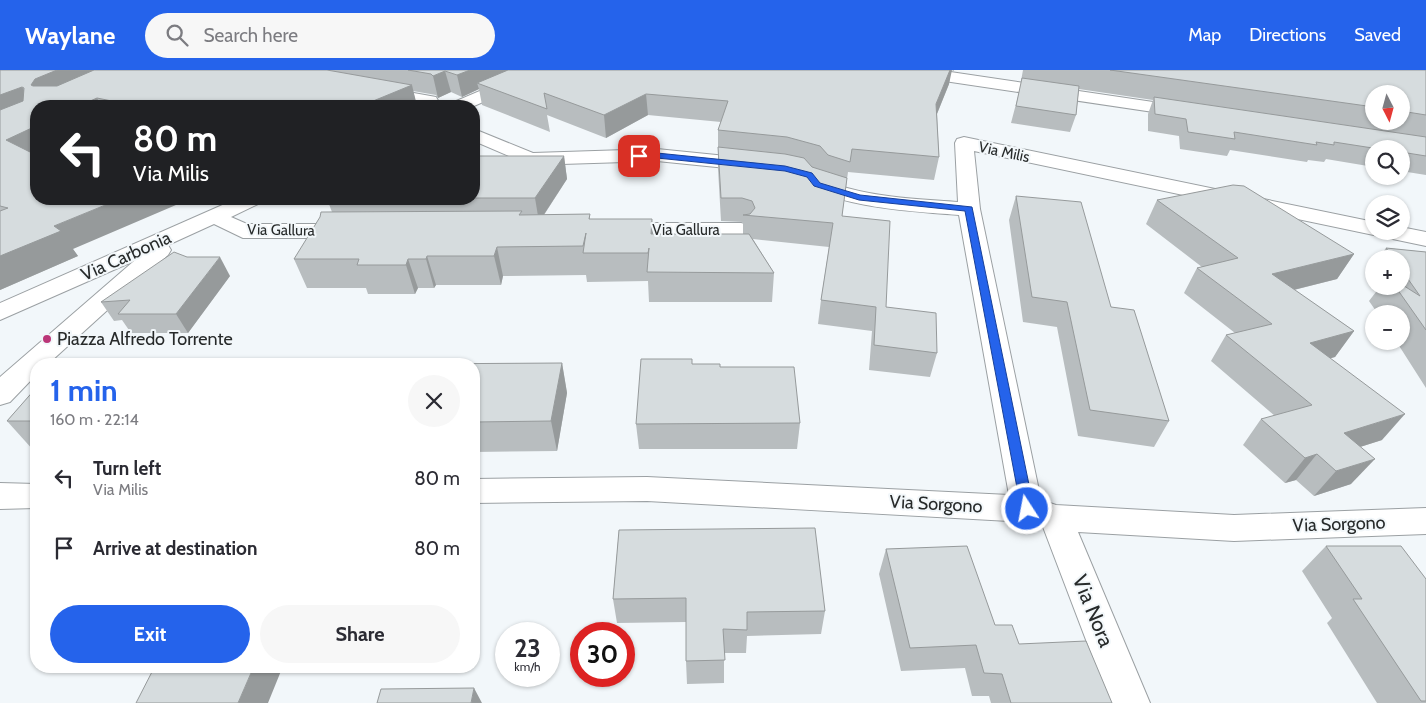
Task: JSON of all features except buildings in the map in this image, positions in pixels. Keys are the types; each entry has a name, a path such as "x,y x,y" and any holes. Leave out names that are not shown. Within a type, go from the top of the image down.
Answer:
{"street":[{"path":"474,100 543,70"},
{"path":"904,70 1199,114"},
{"path":"363,89 424,100"},
{"path":"480,137 530,159 657,155 784,169 810,175 817,184 859,198 969,209"},
{"name":"Via Milis","path":"969,209 964,143 1365,227"},
{"name":"Via Carbonia","path":"0,312 239,205"},
{"name":"Via Nora","path":"969,209 1042,513 1130,703"},
{"name":"Via Gallura","path":"214,216 243,231 372,231"},
{"name":"Via Gallura","path":"592,230 741,230"},
{"path":"38,358 180,231"},
{"path":"1410,237 1425,240"},
{"path":"0,395 30,365"},
{"name":"Via Sorgono","path":"480,491 647,489 1042,513 1234,528 1426,522"},
{"path":"0,496 30,496"}],"place":[{"name":"Piazza Alfredo Torrente","path":"47,339"}],"route":[{"path":"639,156 657,155 785,168 810,175 817,184 859,198 969,209 1027,509"}]}
